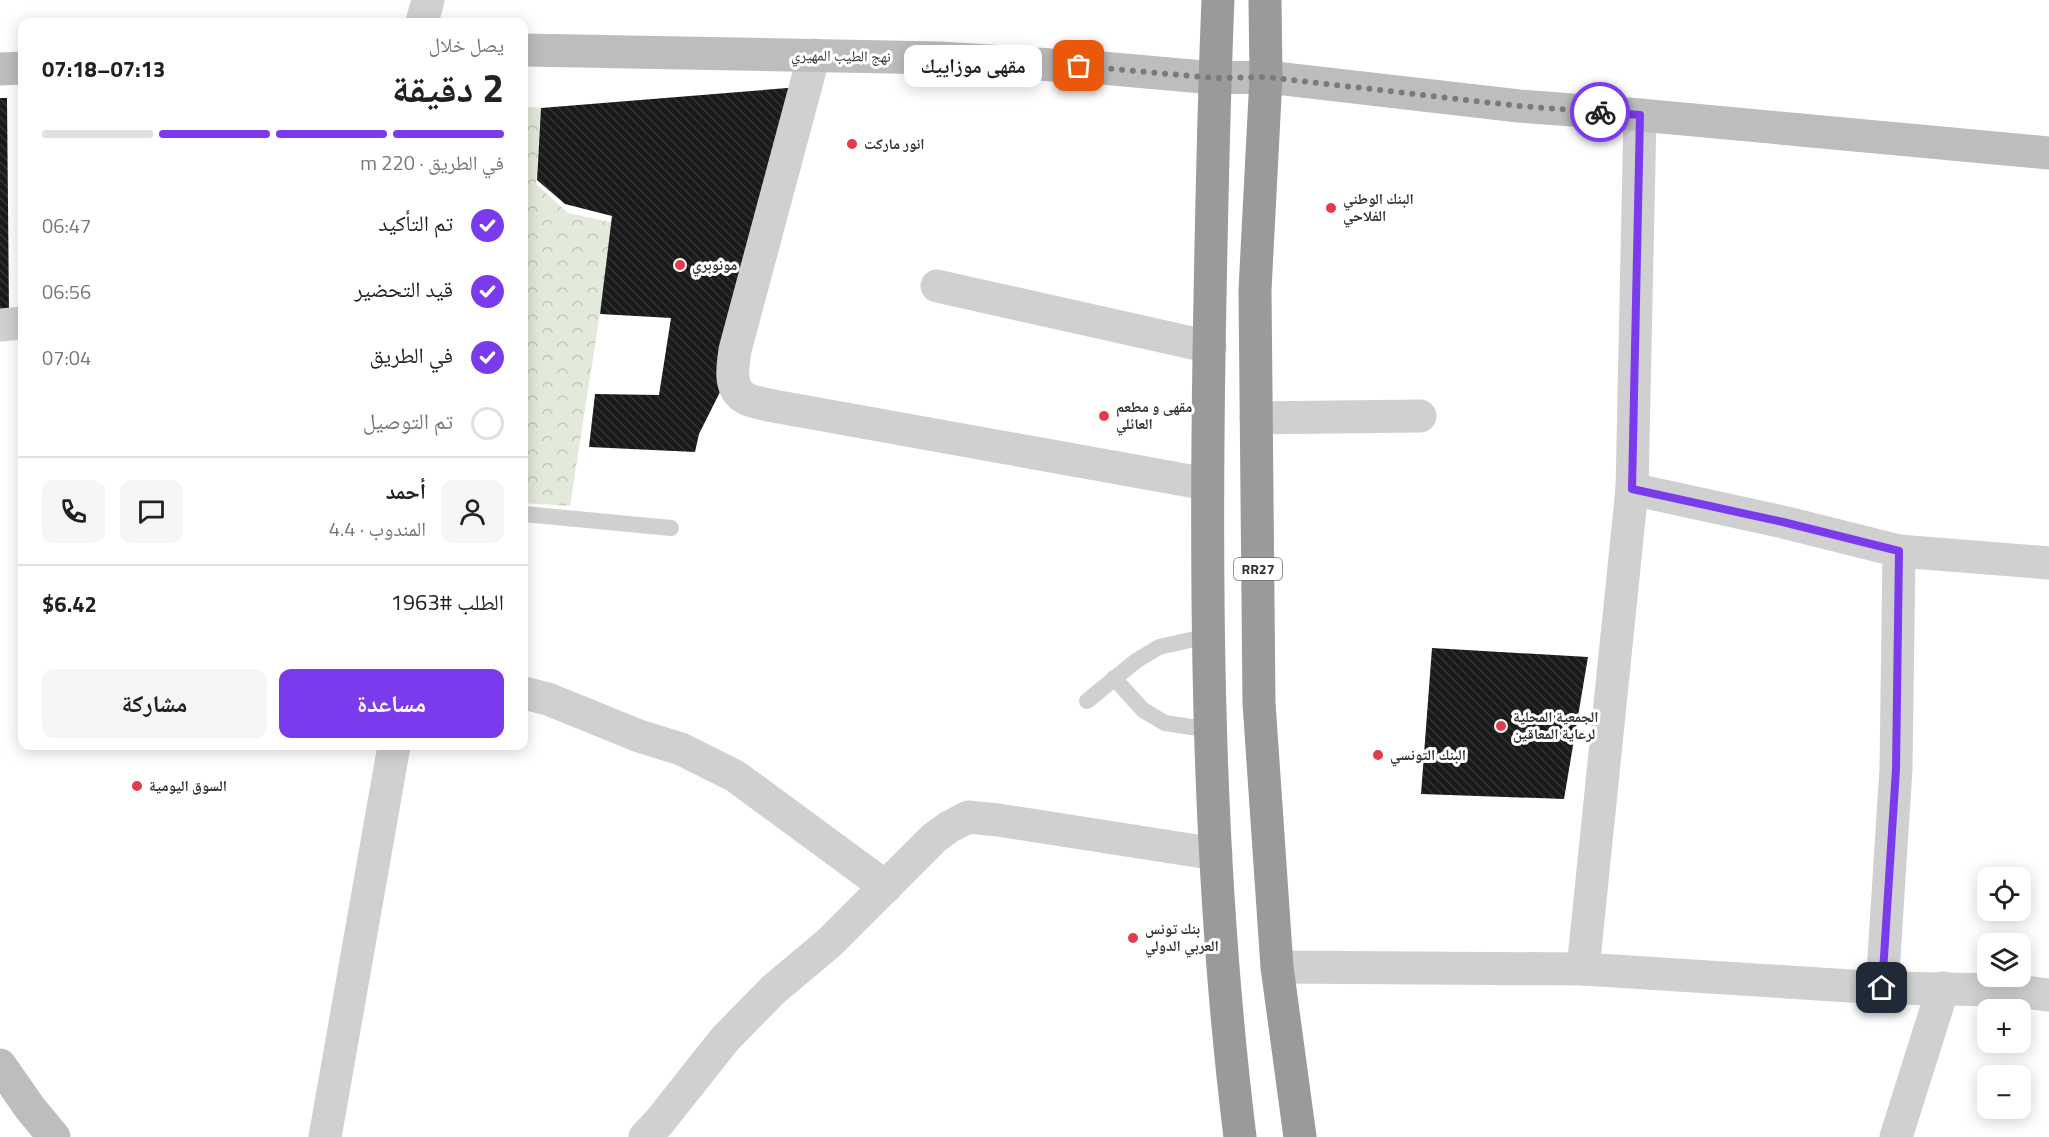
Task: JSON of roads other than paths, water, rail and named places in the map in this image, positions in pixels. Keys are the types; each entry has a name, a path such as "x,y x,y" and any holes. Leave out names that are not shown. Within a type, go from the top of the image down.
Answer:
{"highway":[{"path":"1218,0 1214,78 1207,483 1208,636 1216,854 1232,1069 1240,1137"},
{"name":"RR27","path":"1265,0 1266,77 1255,290 1260,703 1277,967 1300,1137"}],"street":[{"path":"423,18 428,0"},
{"name":"نهج الطيب المهيري","path":"528,50 951,59 1102,68 1214,78 1266,77 1519,106 2049,153"},
{"path":"814,55 735,350 731,373 736,389 744,398 768,405 1207,483"},
{"path":"0,69 18,68"},
{"path":"1583,969 1632,489 1640,115"},
{"path":"937,286 1210,347"},
{"path":"0,325 18,323"},
{"path":"1256,418 1420,416"},
{"path":"1632,489 1783,522 1899,551 2049,563"},
{"path":"1882,988 1896,769 1899,551"},
{"path":"528,694 548,699 639,736 681,749 735,776 886,887"},
{"path":"325,1137 393,750"},
{"path":"645,1137 733,1031 773,990 829,943 934,838 949,827 968,818 1010,822 1216,854"},
{"path":"1277,967 1583,969 1882,988 2008,990 2049,994"},
{"path":"1896,1137 1943,988"},
{"path":"0,1065 30,1108 54,1137"}],"lane":[{"path":"528,514 670,528"},
{"path":"1087,701 1136,661 1159,647 1208,636"},
{"path":"1114,678 1143,710 1165,723 1211,730"}],"place":[{"name":"مقهى موزاييك","path":"1079,66"},
{"name":"انور ماركت","path":"852,144"},
{"name":"البنك الوطني الفلاحي","path":"1331,208"},
{"name":"مونوبري","path":"680,265"},
{"name":"مقهى و مطعم العائلي","path":"1104,416"},
{"name":"الجمعية المحلية لرعاية المعاقين","path":"1501,726"},
{"name":"البنك التونسي","path":"1378,755"},
{"name":"السوق اليومية","path":"137,786"},
{"name":"بنك تونس العربي الدولي","path":"1133,938"}]}
